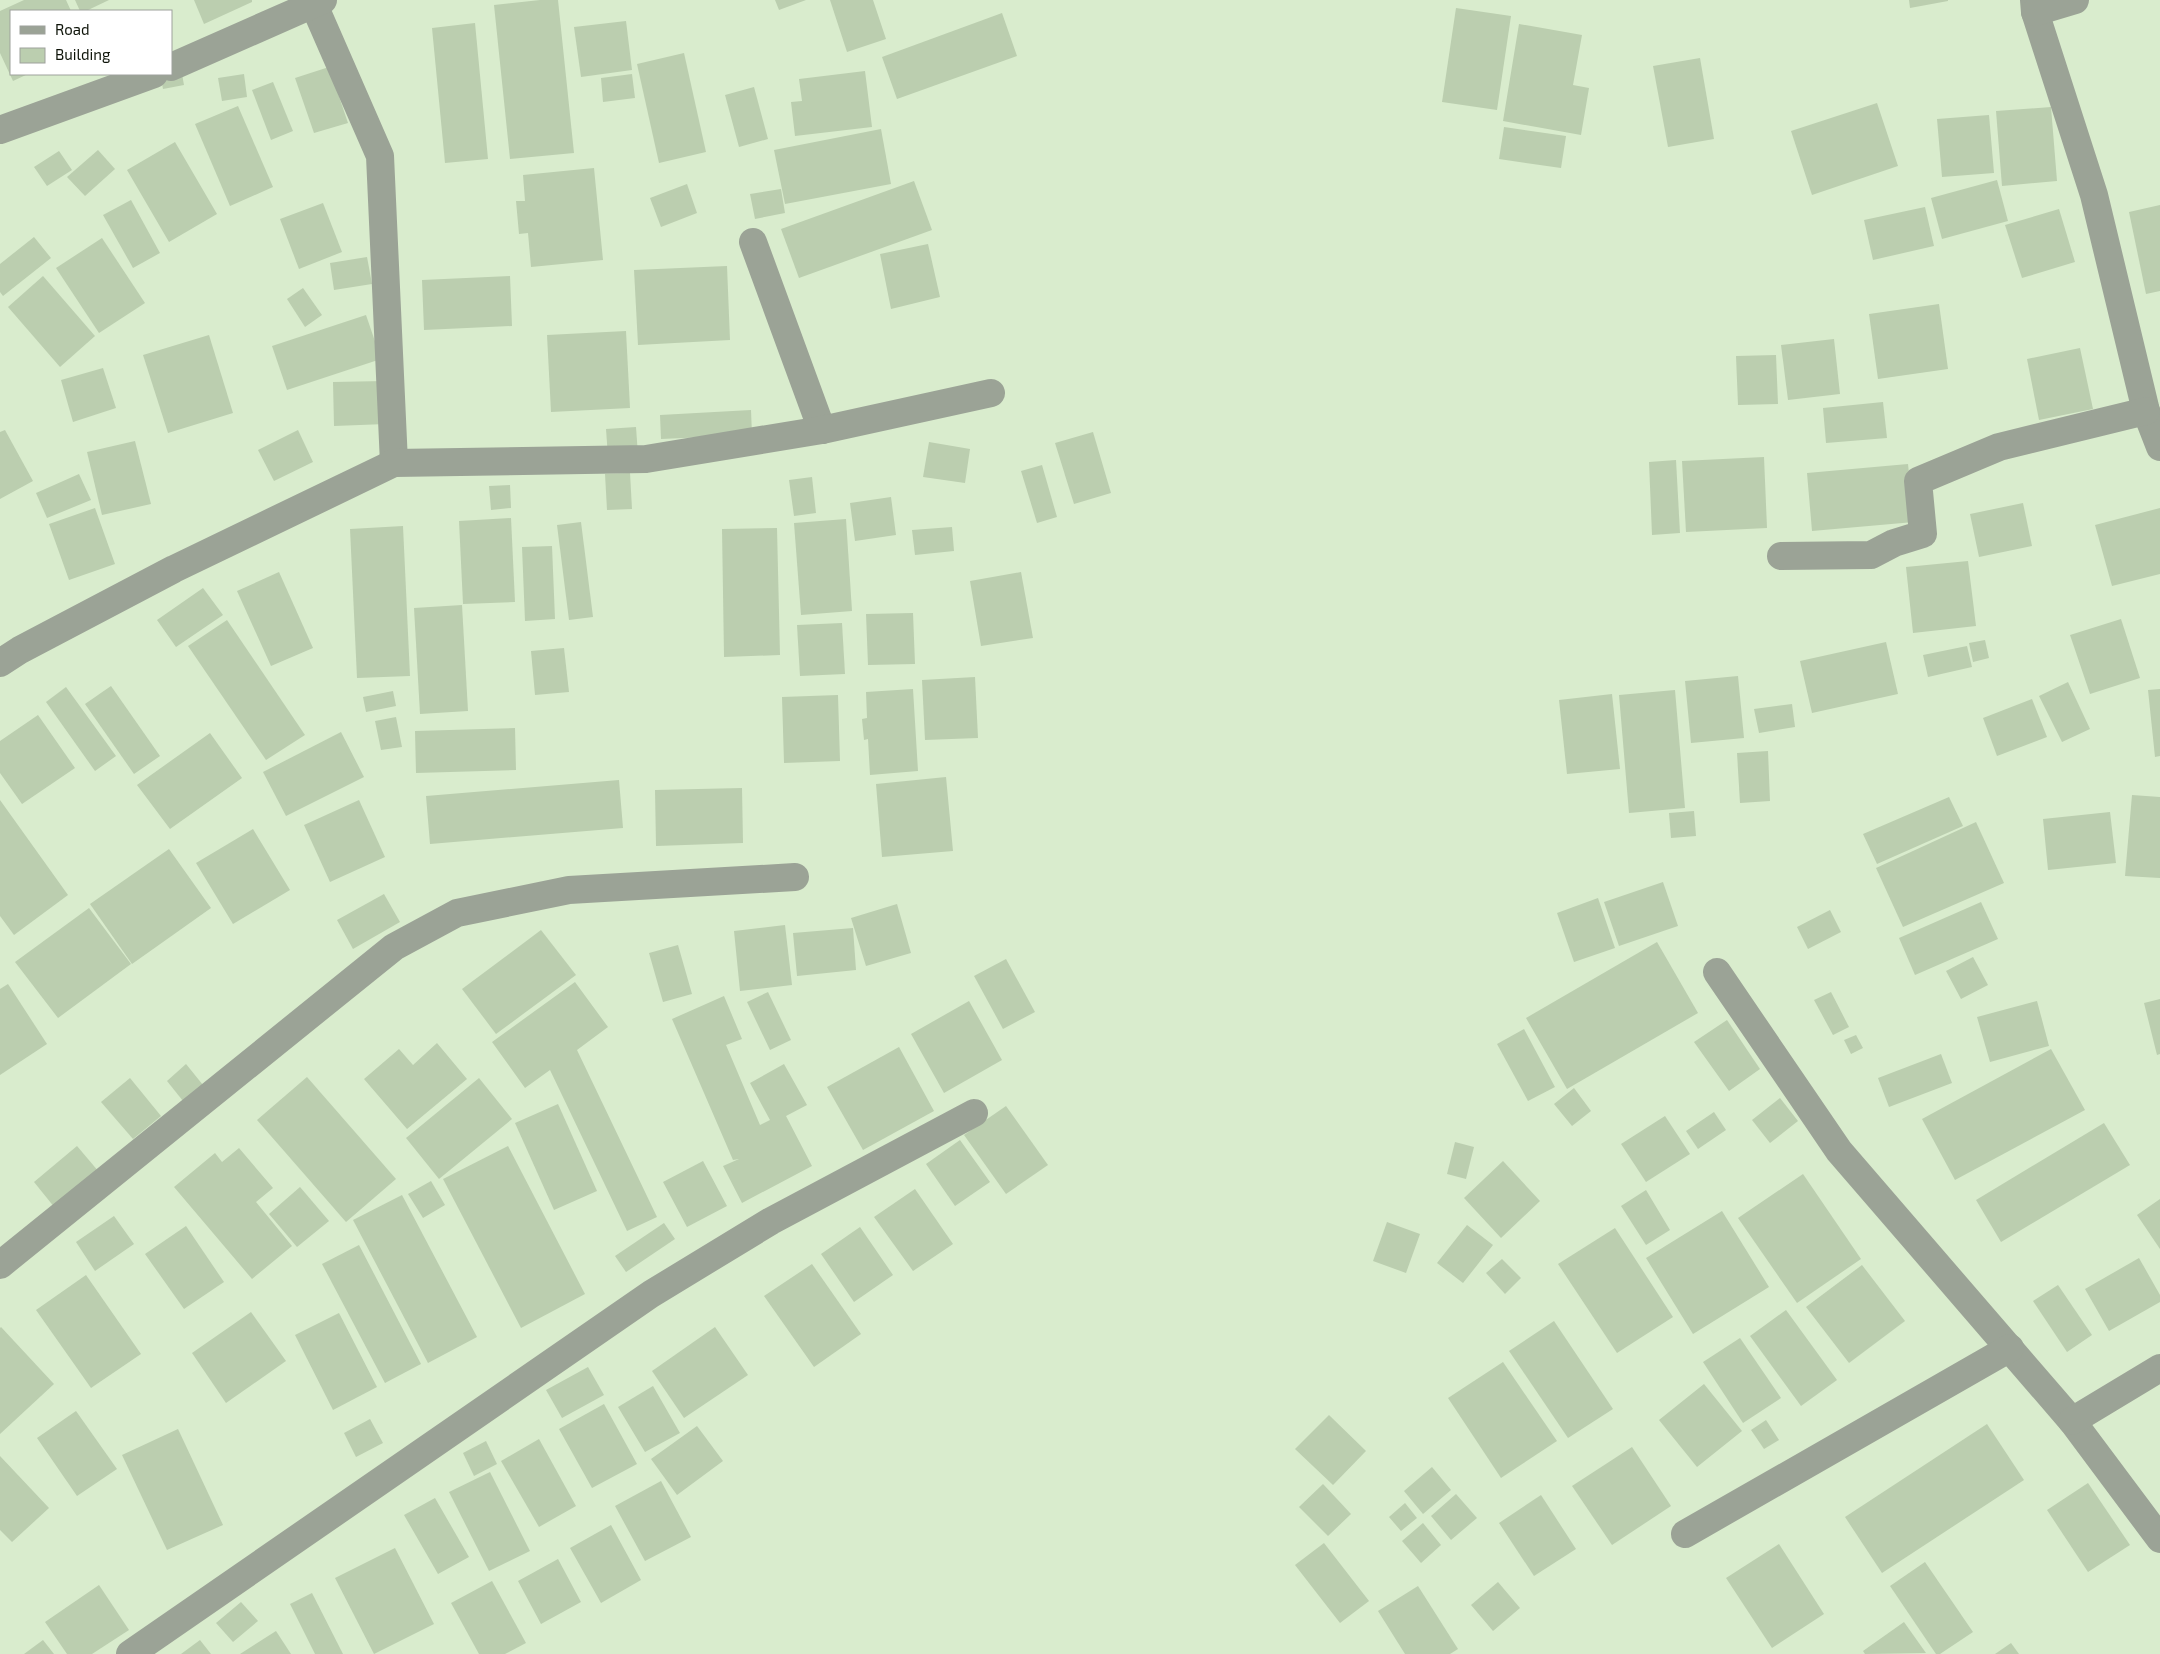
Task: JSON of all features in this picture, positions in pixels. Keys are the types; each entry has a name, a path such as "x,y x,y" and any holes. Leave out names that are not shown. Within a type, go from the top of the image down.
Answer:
{"street":[{"path":"2075,0 2035,6 2094,195 2146,411 2160,447"},
{"path":"172,67 319,3 380,156 394,463"},
{"path":"0,130 151,75"},
{"path":"753,242 822,430"},
{"path":"0,663 20,650 174,569 394,463 646,459 822,430 991,393"},
{"path":"1781,556 1871,555 1894,543 1923,534 1918,481 1999,447 2146,411"},
{"path":"0,1265 394,947 457,913 569,890 795,877"},
{"path":"1717,972 1839,1151 2072,1421 2160,1539"},
{"path":"130,1654 651,1294 771,1221 974,1113"},
{"path":"1685,1534 2010,1348"},
{"path":"2072,1421 2160,1368"}],"building":[{"path":"24,0 66,0 71,10 10,10 10,75 0,53 0,11"},
{"path":"75,0 109,0 88,10 80,10"},
{"path":"194,0 252,0 252,2 204,24"},
{"path":"558,0 574,153 510,159 494,5"},
{"path":"775,0 806,0 779,10"},
{"path":"830,0 873,0 886,39 847,52"},
{"path":"1909,0 1948,0 1948,1 1910,8"},
{"path":"1456,8 1511,16 1497,110 1442,102"},
{"path":"1002,13 1017,56 897,99 882,57"},
{"path":"626,21 632,70 581,77 574,27"},
{"path":"475,23 488,159 445,163 432,28"},
{"path":"1519,24 1582,35 1573,85 1589,88 1581,135 1503,121"},
{"path":"684,53 706,152 659,163 637,64"},
{"path":"1700,58 1714,139 1668,147 1653,66"},
{"path":"329,67 348,123 314,133 295,78"},
{"path":"865,71 872,127 795,136 791,102 802,101 799,79"},
{"path":"182,74 184,85 163,89 161,78"},
{"path":"244,74 247,97 222,101 218,78"},
{"path":"632,74 635,98 603,102 601,78"},
{"path":"10,75 26,75 13,81"},
{"path":"273,82 293,131 271,140 252,90"},
{"path":"754,87 768,139 739,147 725,95"},
{"path":"1877,103 1898,166 1812,195 1791,131"},
{"path":"238,106 273,187 230,206 195,124"},
{"path":"2051,107 2057,181 2002,186 1996,111"},
{"path":"1989,115 1994,173 1942,177 1937,119"},
{"path":"1504,127 1566,136 1561,168 1499,159"},
{"path":"881,129 891,184 785,204 774,150"},
{"path":"175,142 217,214 169,242 127,170"},
{"path":"98,150 115,169 85,196 67,177"},
{"path":"59,151 72,170 47,186 34,167"},
{"path":"594,168 603,260 531,267 528,233 519,234 516,201 525,201 523,175"},
{"path":"1997,180 2008,221 1942,239 1931,198"},
{"path":"914,181 932,230 799,278 781,229"},
{"path":"687,184 697,213 661,227 650,198"},
{"path":"781,189 785,213 755,219 750,194"},
{"path":"131,200 160,253 133,268 103,215"},
{"path":"323,203 342,252 299,269 280,219"},
{"path":"2160,205 2160,291 2146,294 2129,212"},
{"path":"1925,207 1934,246 1873,260 1864,220"},
{"path":"2059,209 2075,262 2022,278 2005,225"},
{"path":"34,237 51,258 3,296 0,292 0,264"},
{"path":"102,238 145,303 99,333 56,268"},
{"path":"928,244 940,297 891,309 880,254"},
{"path":"367,257 372,284 334,290 330,263"},
{"path":"727,266 730,340 638,345 634,270"},
{"path":"43,276 95,336 60,367 8,307"},
{"path":"510,276 512,326 424,330 422,280"},
{"path":"303,288 322,315 305,327 287,299"},
{"path":"1939,304 1948,369 1878,379 1869,314"},
{"path":"366,315 381,359 287,390 272,346"},
{"path":"626,331 630,408 551,412 547,335"},
{"path":"209,335 233,413 168,433 143,355"},
{"path":"1834,339 1840,394 1788,400 1781,345"},
{"path":"2080,348 2093,409 2039,420 2027,359"},
{"path":"1776,355 1778,404 1738,405 1736,356"},
{"path":"103,368 116,408 73,422 61,380"},
{"path":"385,381 386,424 334,426 333,382"},
{"path":"1883,402 1887,438 1826,443 1823,408"},
{"path":"751,410 752,435 661,439 660,415"},
{"path":"636,427 638,455 608,457 606,429"},
{"path":"5,430 33,481 0,499 0,432"},
{"path":"298,430 313,462 274,481 258,450"},
{"path":"1093,432 1111,493 1074,504 1055,443"},
{"path":"135,441 151,504 102,515 87,452"},
{"path":"929,442 970,449 965,483 923,477"},
{"path":"1764,457 1767,528 1686,532 1682,461"},
{"path":"1676,460 1680,533 1652,535 1649,462"},
{"path":"1908,464 1914,522 1812,531 1807,473"},
{"path":"1042,465 1057,517 1037,523 1021,471"},
{"path":"630,473 632,509 607,510 605,474"},
{"path":"79,474 91,500 47,518 36,493"},
{"path":"812,477 816,513 794,516 789,480"},
{"path":"510,485 511,508 491,510 489,486"},
{"path":"891,497 896,535 855,541 850,503"},
{"path":"2023,503 2032,546 1979,557 1970,514"},
{"path":"95,508 115,564 69,580 49,524"},
{"path":"2160,508 2160,574 2112,586 2095,525"},
{"path":"511,518 515,602 463,604 459,521"},
{"path":"846,519 852,611 801,615 794,523"},
{"path":"581,522 593,617 569,620 557,525"},
{"path":"403,526 410,676 357,678 350,529"},
{"path":"952,527 954,551 915,555 912,530"},
{"path":"777,528 780,655 724,657 722,529"},
{"path":"552,546 555,619 525,621 522,547"},
{"path":"1968,561 1976,626 1913,633 1906,567"},
{"path":"279,572 313,648 271,666 237,591"},
{"path":"1021,572 1033,638 981,646 970,581"},
{"path":"203,588 223,615 176,647 157,620"},
{"path":"462,605 468,711 420,714 414,608"},
{"path":"913,613 915,664 868,665 866,614"},
{"path":"2121,619 2140,678 2090,694 2070,635"},
{"path":"227,620 305,735 266,760 188,646"},
{"path":"842,623 845,674 800,676 797,625"},
{"path":"1985,640 1989,658 1973,662 1969,643"},
{"path":"1886,642 1898,694 1812,713 1800,661"},
{"path":"1967,646 1972,667 1928,677 1923,655"},
{"path":"564,648 569,692 535,695 531,651"},
{"path":"1738,676 1744,738 1691,743 1685,681"},
{"path":"975,677 978,738 925,740 922,680"},
{"path":"2068,682 2090,729 2062,742 2039,696"},
{"path":"111,686 160,756 134,774 85,704"},
{"path":"66,687 116,756 95,771 46,702"},
{"path":"913,689 918,771 870,775 868,739 864,740 862,719 867,718 866,692"},
{"path":"2160,689 2160,756 2155,757 2148,690"},
{"path":"1675,690 1685,808 1629,813 1619,695"},
{"path":"393,691 396,706 366,712 363,697"},
{"path":"1612,694 1620,769 1567,774 1559,700"},
{"path":"838,695 840,761 784,763 782,697"},
{"path":"2032,699 2047,737 1997,756 1983,718"},
{"path":"1792,704 1795,727 1759,733 1754,709"},
{"path":"38,715 75,768 22,804 0,773 0,741"},
{"path":"396,717 402,747 381,750 375,721"},
{"path":"515,728 516,770 416,773 415,731"},
{"path":"341,732 364,777 286,816 263,772"},
{"path":"210,733 242,778 170,829 137,785"},
{"path":"1768,751 1770,801 1740,803 1737,753"},
{"path":"946,777 953,851 882,857 876,784"},
{"path":"619,780 623,828 430,844 426,796"},
{"path":"742,788 743,843 656,846 655,790"},
{"path":"2132,795 2160,797 2160,878 2125,876"},
{"path":"1949,797 1963,826 1877,864 1863,834"},
{"path":"0,800 68,895 14,935 0,916"},
{"path":"359,800 385,857 330,882 304,825"},
{"path":"1694,811 1696,836 1671,838 1669,813"},
{"path":"2110,812 2116,863 2048,870 2043,819"},
{"path":"1976,822 2004,883 1903,927 1876,868"},
{"path":"253,829 290,890 233,924 196,863"},
{"path":"169,849 211,908 132,964 90,904"},
{"path":"1663,882 1678,926 1619,946 1604,902"},
{"path":"384,894 400,922 353,949 337,920"},
{"path":"1598,898 1615,948 1574,962 1557,913"},
{"path":"1981,902 1998,939 1915,975 1899,938"},
{"path":"897,904 911,953 866,966 851,918"},
{"path":"89,908 131,964 58,1018 15,962"},
{"path":"1830,910 1841,932 1808,949 1797,927"},
{"path":"785,925 792,985 740,991 734,931"},
{"path":"853,928 856,970 797,976 793,933"},
{"path":"541,930 576,975 496,1034 462,989"},
{"path":"1657,942 1698,1013 1567,1089 1526,1018"},
{"path":"678,945 692,994 663,1002 649,953"},
{"path":"1973,957 1988,985 1961,999 1946,971"},
{"path":"1006,959 1035,1012 1003,1029 974,976"},
{"path":"575,982 608,1027 577,1050 657,1217 627,1231 550,1070 525,1088 492,1042"},
{"path":"8,984 47,1044 0,1075 0,989"},
{"path":"768,992 791,1040 770,1050 747,1002"},
{"path":"1831,992 1849,1027 1833,1035 1814,1000"},
{"path":"724,996 742,1039 726,1045 760,1125 770,1120 750,1083 784,1064 807,1105 786,1116 812,1166 742,1203 723,1166 739,1159 733,1160 672,1019"},
{"path":"2160,999 2160,1054 2157,1055 2144,1003"},
{"path":"969,1001 1002,1060 944,1093 911,1034"},
{"path":"2037,1001 2049,1046 1990,1062 1977,1017"},
{"path":"1727,1020 1760,1069 1729,1091 1694,1042"},
{"path":"1524,1029 1555,1087 1528,1101 1497,1044"},
{"path":"1856,1035 1863,1048 1851,1054 1844,1040"},
{"path":"437,1043 467,1079 407,1129 364,1079 399,1049 413,1065"},
{"path":"899,1047 934,1111 863,1150 827,1087"},
{"path":"2051,1049 2085,1110 1955,1180 1922,1119"},
{"path":"1941,1054 1952,1083 1889,1107 1878,1078"},
{"path":"186,1064 203,1085 183,1101 167,1081"},
{"path":"307,1077 396,1179 346,1222 257,1120"},
{"path":"130,1078 161,1116 133,1139 101,1102"},
{"path":"479,1078 512,1119 439,1179 406,1138"},
{"path":"1574,1088 1591,1111 1572,1126 1554,1104"},
{"path":"1780,1098 1798,1121 1770,1143 1752,1120"},
{"path":"558,1104 597,1191 554,1210 515,1123"},
{"path":"1006,1106 1048,1165 1006,1194 964,1135"},
{"path":"1714,1112 1726,1130 1698,1149 1686,1131"},
{"path":"1665,1116 1690,1154 1646,1182 1621,1144"},
{"path":"2104,1123 2130,1165 2001,1242 1976,1200"},
{"path":"960,1140 990,1182 955,1206 926,1164"},
{"path":"1455,1142 1474,1147 1466,1179 1447,1174"},
{"path":"77,1146 99,1172 55,1208 34,1182"},
{"path":"508,1146 585,1294 521,1328 443,1179"},
{"path":"239,1148 273,1188 256,1202 292,1246 252,1279 174,1187 215,1153 222,1162"},
{"path":"703,1161 727,1206 687,1227 663,1182"},
{"path":"1503,1161 1540,1201 1501,1238 1464,1198"},
{"path":"1803,1174 1861,1259 1797,1303 1738,1218"},
{"path":"431,1181 445,1205 423,1218 408,1194"},
{"path":"300,1187 329,1221 297,1247 269,1214"},
{"path":"915,1189 953,1244 913,1271 874,1217"},
{"path":"1646,1190 1670,1230 1646,1245 1621,1206"},
{"path":"402,1195 477,1337 428,1363 353,1220"},
{"path":"2160,1199 2160,1249 2137,1215"},
{"path":"1722,1211 1769,1287 1693,1334 1646,1258"},
{"path":"114,1216 134,1244 95,1271 76,1242"},
{"path":"1387,1222 1420,1234 1406,1273 1373,1261"},
{"path":"664,1223 675,1239 626,1272 615,1256"},
{"path":"1467,1225 1493,1245 1463,1283 1437,1263"},
{"path":"186,1226 224,1282 184,1309 145,1254"},
{"path":"860,1227 893,1275 854,1302 821,1254"},
{"path":"1615,1228 1673,1317 1617,1353 1558,1264"},
{"path":"359,1245 421,1364 385,1383 322,1264"},
{"path":"2139,1258 2160,1295 2160,1302 2109,1331 2085,1289"},
{"path":"1502,1259 1521,1278 1505,1294 1486,1273"},
{"path":"812,1264 861,1334 814,1367 764,1296"},
{"path":"1862,1265 1905,1321 1849,1363 1806,1307"},
{"path":"86,1275 141,1354 91,1388 36,1310"},
{"path":"2058,1285 2092,1335 2067,1352 2033,1301"},
{"path":"1786,1310 1837,1380 1801,1406 1750,1336"},
{"path":"251,1312 286,1361 226,1403 192,1353"},
{"path":"339,1313 377,1387 333,1410 295,1335"},
{"path":"1554,1321 1613,1409 1568,1438 1509,1351"},
{"path":"715,1327 748,1375 684,1418 652,1371"},
{"path":"0,1328 54,1384 0,1434"},
{"path":"1740,1338 1781,1398 1743,1423 1703,1362"},
{"path":"1503,1362 1557,1441 1501,1478 1448,1398"},
{"path":"588,1367 604,1395 562,1418 546,1390"},
{"path":"1704,1384 1742,1431 1697,1467 1659,1420"},
{"path":"653,1386 680,1433 645,1452 618,1407"},
{"path":"604,1404 637,1464 592,1488 559,1429"},
{"path":"76,1411 117,1469 77,1496 37,1438"},
{"path":"1329,1415 1366,1451 1333,1485 1295,1449"},
{"path":"370,1419 383,1443 356,1457 344,1433"},
{"path":"1766,1420 1779,1440 1764,1449 1751,1430"},
{"path":"1987,1424 2024,1480 1882,1573 1845,1517"},
{"path":"697,1426 723,1461 677,1495 651,1459"},
{"path":"178,1429 223,1525 167,1550 122,1455"},
{"path":"539,1439 576,1506 539,1527 501,1461"},
{"path":"486,1441 497,1464 474,1476 463,1453"},
{"path":"1632,1447 1671,1506 1612,1545 1572,1486"},
{"path":"0,1456 49,1508 12,1542 0,1530"},
{"path":"1432,1467 1451,1490 1423,1514 1404,1491"},
{"path":"490,1472 530,1551 489,1571 449,1492"},
{"path":"661,1481 691,1537 645,1561 615,1506"},
{"path":"2088,1483 2130,1545 2088,1572 2047,1510"},
{"path":"1323,1484 1351,1514 1328,1536 1299,1507"},
{"path":"1456,1494 1477,1518 1451,1540 1431,1516"},
{"path":"1541,1495 1576,1549 1534,1576 1499,1523"},
{"path":"435,1498 469,1557 438,1574 404,1515"},
{"path":"1405,1503 1417,1518 1401,1531 1389,1517"},
{"path":"1423,1523 1441,1545 1421,1563 1402,1541"},
{"path":"611,1525 641,1580 601,1603 570,1548"},
{"path":"1324,1543 1369,1601 1340,1623 1295,1565"},
{"path":"1779,1544 1824,1614 1772,1648 1726,1578"},
{"path":"395,1548 434,1624 374,1654 335,1578"},
{"path":"558,1559 581,1602 541,1624 518,1581"},
{"path":"1925,1562 1973,1632 1940,1654 1936,1654 1890,1586"},
{"path":"492,1581 526,1643 505,1654 479,1654 451,1603"},
{"path":"1498,1582 1520,1608 1493,1631 1471,1605"},
{"path":"99,1585 129,1630 92,1654 67,1654 45,1622"},
{"path":"1418,1586 1458,1649 1450,1654 1405,1654 1378,1611"},
{"path":"312,1593 343,1654 315,1654 290,1604"},
{"path":"241,1602 258,1621 233,1642 216,1623"},
{"path":"1904,1622 1926,1653 1865,1654 1863,1651"},
{"path":"276,1631 291,1654 240,1654"},
{"path":"43,1640 54,1654 24,1654"},
{"path":"200,1640 211,1654 181,1654"},
{"path":"2011,1643 2019,1654 1995,1654"}]}
